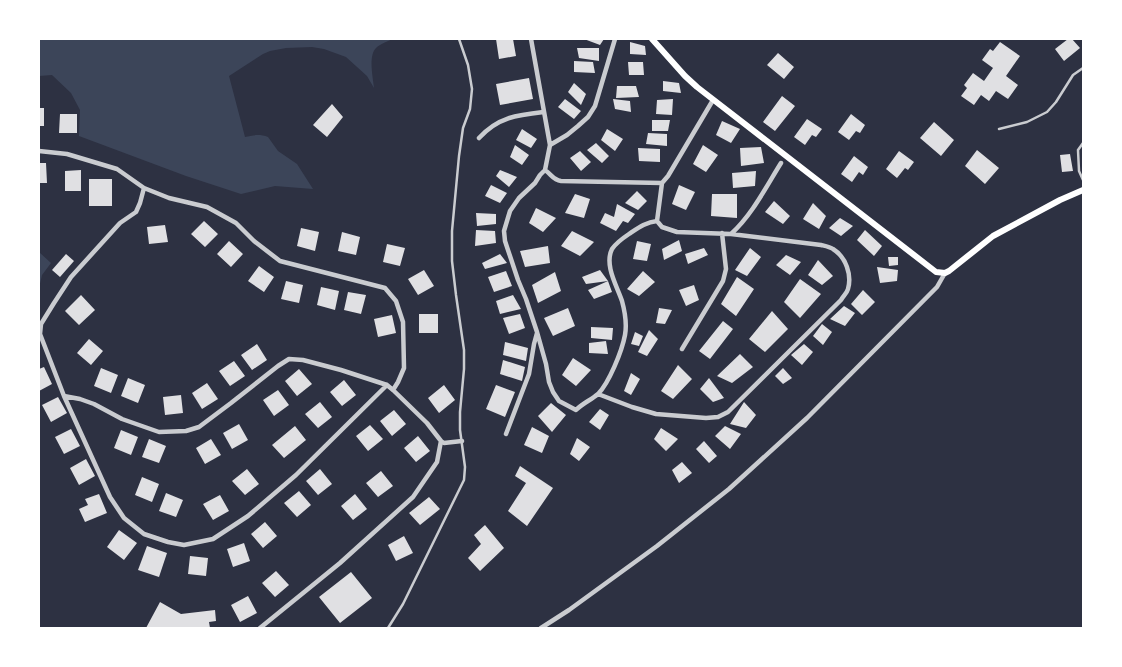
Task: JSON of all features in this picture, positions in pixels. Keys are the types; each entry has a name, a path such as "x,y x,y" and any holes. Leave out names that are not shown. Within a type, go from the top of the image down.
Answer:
{"main road":[{"path":"652,39 685,76 713,100 936,272 945,273 953,269 993,236 1060,200 1083,190"}],"street":[{"path":"531,39 550,145 545,170 535,183 519,198 510,211 504,231 505,241 537,332 553,392 559,401 576,410 598,394 603,387 621,348 625,334 624,311 610,263 611,251 625,237 650,222 657,221"},
{"path":"550,145 578,126 588,117 595,106 615,39"},
{"path":"598,394 656,414 706,418 718,417 728,412 841,300 848,290 847,266 841,256 832,248 722,233 678,232 662,227 657,221 662,183 713,100"},
{"path":"479,138 485,131 512,116 544,112"},
{"path":"39,151 67,154 117,169 144,188 169,198 207,207 236,223 254,241 280,261 385,288 396,301 403,322 404,368 393,390"},
{"path":"731,234 742,224 780,163"},
{"path":"545,170 555,180 562,182 662,183"},
{"path":"144,188 136,212 120,223 71,277 41,324 40,334 64,396 110,497 124,518 144,534 168,542 184,545 213,539 248,516 296,475 387,386"},
{"path":"682,349 723,281 726,269 722,233"},
{"path":"541,628 657,546 729,489 807,418 937,287 945,273"},
{"path":"506,434 529,374 537,332"},
{"path":"64,396 94,404 122,419 159,432 186,431 199,427 289,359 303,360 341,370 387,386 427,423 441,441 462,442"},
{"path":"260,628 340,563 412,497 437,462 441,441"}],"lane":[{"path":"388,628 403,604 464,480 465,467 460,412 464,350 452,261 452,231 459,156 463,128 470,109 472,89 468,65 459,39"},
{"path":"999,129 1026,122 1047,112 1056,102 1073,75 1083,68"},
{"path":"1083,143 1078,150 1078,160 1079,171 1083,180"}],"shaded area":[{"path":"39,39 393,39 376,48 372,56 374,88 367,76 346,57 312,47 270,51 229,76 245,137 262,135 268,137 278,151 297,164 313,189 275,186 241,194 186,176 79,136 80,110 71,93 52,75 39,76"},
{"path":"39,252 51,263 42,275 39,288"}],"building":[{"path":"496,39 513,39 516,56 499,59"},
{"path":"584,39 604,39 600,45"},
{"path":"1068,39 1072,39 1080,48 1064,61 1055,49"},
{"path":"630,42 645,46 646,55 630,54"},
{"path":"1000,42 1020,56 1006,76 1018,85 1008,99 996,91 989,101 981,95 974,105 961,96 967,88 964,85 973,73 984,81 993,68 982,60 990,49 993,51"},
{"path":"577,48 599,48 599,61 579,58"},
{"path":"778,53 794,67 784,79 767,65"},
{"path":"574,61 593,62 595,73 574,72"},
{"path":"628,62 643,62 644,75 629,75"},
{"path":"529,78 533,99 500,105 496,84"},
{"path":"663,81 679,83 681,93 663,91"},
{"path":"574,83 586,94 581,105 568,92"},
{"path":"617,86 636,86 639,97 616,98"},
{"path":"782,96 795,106 775,131 763,122"},
{"path":"565,99 581,111 574,119 558,107"},
{"path":"613,99 630,101 631,112 615,109"},
{"path":"673,99 672,115 656,114 657,100"},
{"path":"332,104 343,117 327,137 313,125"},
{"path":"39,108 44,108 44,126 39,126"},
{"path":"60,114 77,114 77,133 59,133"},
{"path":"851,114 865,125 860,133 856,131 849,140 838,132"},
{"path":"807,119 822,129 816,137 812,135 805,145 794,137"},
{"path":"652,120 670,120 668,131 652,131"},
{"path":"722,121 740,129 731,143 716,135"},
{"path":"934,122 954,140 941,156 920,138"},
{"path":"522,129 537,139 531,148 516,140"},
{"path":"607,129 623,139 615,151 601,140"},
{"path":"648,133 667,134 667,146 646,144"},
{"path":"596,143 609,156 602,163 587,150"},
{"path":"515,145 529,155 522,165 510,157"},
{"path":"703,145 718,155 706,172 693,164"},
{"path":"761,147 764,163 741,166 740,148"},
{"path":"638,148 660,149 660,162 639,161"},
{"path":"977,150 999,168 985,184 965,166"},
{"path":"580,151 591,162 581,171 570,158"},
{"path":"899,151 914,162 908,170 905,168 897,178 886,169"},
{"path":"1070,154 1073,171 1062,172 1060,155"},
{"path":"854,156 868,167 863,175 859,172 852,182 841,174"},
{"path":"39,163 46,163 47,183 39,183"},
{"path":"81,170 81,191 65,191 65,171"},
{"path":"500,170 517,177 509,187 496,176"},
{"path":"756,171 755,186 733,188 732,173"},
{"path":"89,179 112,179 112,206 89,206"},
{"path":"491,185 507,193 500,203 485,196"},
{"path":"679,185 695,192 686,210 672,204"},
{"path":"637,191 647,201 638,210 625,203"},
{"path":"575,194 590,199 584,218 565,213"},
{"path":"712,194 737,194 737,218 711,216"},
{"path":"774,201 790,216 783,224 765,212"},
{"path":"813,203 826,216 819,229 803,219"},
{"path":"617,204 635,214 628,223 623,221 616,231 600,223 605,213 614,217"},
{"path":"536,208 556,218 543,232 529,223"},
{"path":"476,213 496,214 496,224 477,226"},
{"path":"840,218 853,226 841,236 829,228"},
{"path":"204,221 218,234 205,247 191,234"},
{"path":"165,225 168,242 149,244 147,227"},
{"path":"301,228 319,232 315,251 297,246"},
{"path":"476,230 495,231 496,243 475,246"},
{"path":"865,230 882,246 874,256 857,240"},
{"path":"572,231 594,242 580,256 561,246"},
{"path":"342,232 360,237 356,255 338,251"},
{"path":"679,240 682,251 664,260 662,249"},
{"path":"229,241 243,254 231,267 217,254"},
{"path":"637,241 651,244 647,261 633,259"},
{"path":"387,244 405,248 400,266 383,262"},
{"path":"548,246 550,263 525,267 520,251"},
{"path":"704,248 708,255 688,264 685,254"},
{"path":"750,248 761,257 747,276 735,270"},
{"path":"66,254 74,261 60,277 52,270"},
{"path":"500,254 507,263 485,269 482,263"},
{"path":"786,255 801,262 790,275 776,265"},
{"path":"888,257 898,257 898,265 889,266"},
{"path":"818,260 833,276 822,285 808,275"},
{"path":"259,266 274,277 264,292 248,281"},
{"path":"877,267 898,270 897,281 880,283"},
{"path":"424,270 434,286 418,295 408,279"},
{"path":"600,270 608,281 586,284 582,277"},
{"path":"506,271 512,286 494,292 488,277"},
{"path":"643,271 655,282 639,296 627,289"},
{"path":"555,272 561,291 538,303 532,285"},
{"path":"737,277 754,289 736,316 721,304"},
{"path":"800,279 821,294 800,318 784,302"},
{"path":"286,281 303,285 299,303 281,299"},
{"path":"608,281 612,292 594,299 588,290"},
{"path":"694,285 699,300 686,306 679,290"},
{"path":"321,287 339,291 335,310 317,305"},
{"path":"863,290 875,302 862,315 851,304"},
{"path":"348,292 366,295 361,314 344,310"},
{"path":"81,295 95,310 79,325 65,311"},
{"path":"513,295 521,309 500,314 496,301"},
{"path":"844,306 855,313 845,326 830,319"},
{"path":"568,308 575,326 553,336 544,318"},
{"path":"659,308 672,310 665,324 656,323"},
{"path":"772,311 788,329 765,352 749,339"},
{"path":"419,314 438,314 438,333 419,333"},
{"path":"520,314 525,328 509,334 503,318"},
{"path":"392,315 396,333 378,337 374,319"},
{"path":"723,321 733,329 710,359 699,351"},
{"path":"822,324 832,332 823,345 813,336"},
{"path":"591,327 613,328 612,340 591,338"},
{"path":"649,330 658,339 647,356 638,352"},
{"path":"635,332 643,336 639,346 631,344"},
{"path":"89,339 103,351 91,365 77,353"},
{"path":"606,341 608,354 589,353 589,343"},
{"path":"505,342 528,348 526,361 503,355"},
{"path":"257,344 267,360 252,370 241,355"},
{"path":"804,344 813,352 802,365 791,355"},
{"path":"740,354 753,367 732,383 717,376"},
{"path":"573,358 591,370 576,386 562,375"},
{"path":"503,360 525,367 522,381 500,374"},
{"path":"234,361 245,376 230,386 219,371"},
{"path":"678,365 692,379 673,399 661,391"},
{"path":"44,367 52,384 39,391 39,369"},
{"path":"101,368 118,375 111,393 94,386"},
{"path":"783,368 792,378 783,384 775,376"},
{"path":"299,369 312,384 297,396 285,381"},
{"path":"631,373 640,379 631,395 624,391"},
{"path":"128,378 145,385 138,403 121,396"},
{"path":"709,378 724,398 713,402 700,389"},
{"path":"344,380 356,395 342,406 330,392"},
{"path":"207,383 218,399 202,409 192,393"},
{"path":"444,385 455,400 439,413 428,398"},
{"path":"496,385 515,392 505,417 486,409"},
{"path":"278,390 289,405 274,416 263,400"},
{"path":"181,395 183,413 165,415 163,397"},
{"path":"58,397 67,413 51,422 42,405"},
{"path":"320,402 332,417 318,428 305,414"},
{"path":"744,402 756,415 746,428 730,424"},
{"path":"551,403 566,415 552,432 538,416"},
{"path":"600,409 609,415 600,430 589,422"},
{"path":"394,410 406,424 392,436 380,421"},
{"path":"239,424 248,440 232,449 223,433"},
{"path":"370,425 383,439 368,451 356,436"},
{"path":"295,426 306,440 284,458 272,445"},
{"path":"725,426 741,434 730,449 715,436"},
{"path":"532,427 549,436 542,453 524,445"},
{"path":"661,428 678,439 666,451 654,439"},
{"path":"71,429 80,446 64,454 55,437"},
{"path":"121,430 138,437 131,455 114,448"},
{"path":"418,436 430,451 416,462 404,448"},
{"path":"577,438 590,447 579,461 570,454"},
{"path":"149,439 166,446 159,463 142,457"},
{"path":"211,439 221,455 205,464 196,448"},
{"path":"704,441 717,456 709,463 696,449"},
{"path":"86,459 95,476 79,485 70,468"},
{"path":"682,462 692,473 679,483 672,470"},
{"path":"520,466 553,488 527,526 508,511 526,483 515,476"},
{"path":"247,469 259,484 245,495 232,481"},
{"path":"320,469 332,484 318,495 306,481"},
{"path":"381,471 393,486 378,497 366,483"},
{"path":"142,477 159,484 152,502 135,495"},
{"path":"299,491 311,505 297,517 284,503"},
{"path":"166,493 183,500 176,517 159,511"},
{"path":"99,494 107,513 85,522 79,509 88,505 85,499"},
{"path":"355,494 367,509 353,520 341,506"},
{"path":"220,495 229,511 213,520 203,504"},
{"path":"429,497 440,509 420,525 409,513"},
{"path":"265,522 277,536 263,548 251,534"},
{"path":"485,525 504,548 480,571 468,558 481,544 474,535"},
{"path":"119,530 137,543 124,560 107,547"},
{"path":"404,536 413,553 396,561 388,545"},
{"path":"244,543 250,561 233,567 227,549"},
{"path":"147,546 167,553 159,577 138,570"},
{"path":"190,556 208,558 206,576 188,574"},
{"path":"276,571 289,585 275,597 262,583"},
{"path":"351,572 372,598 340,623 319,597"},
{"path":"248,596 257,613 240,622 231,605"},
{"path":"160,602 181,614 215,610 216,621 209,622 210,628 146,628"}]}
